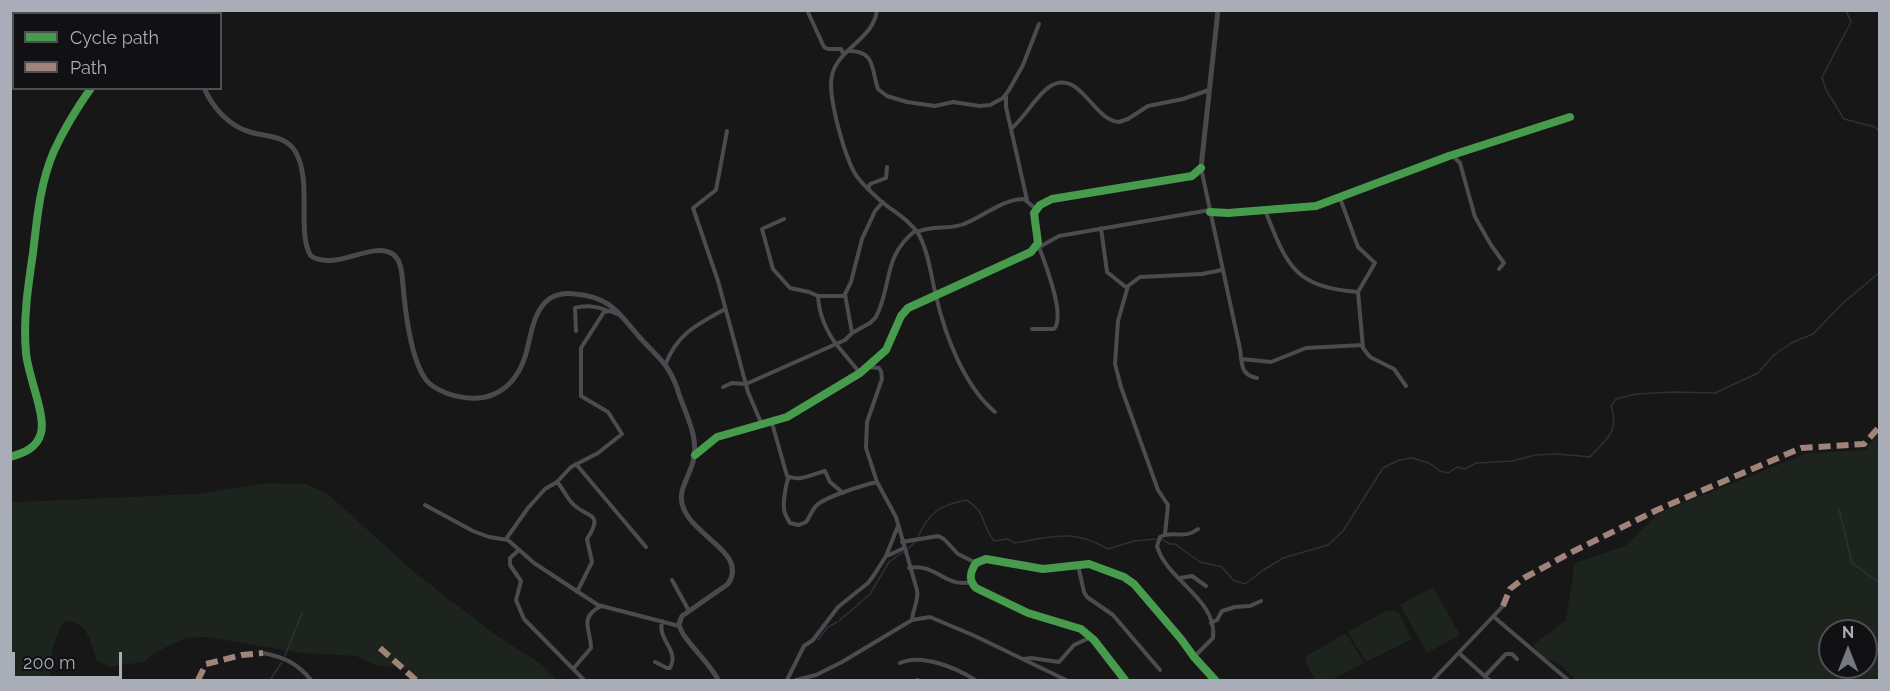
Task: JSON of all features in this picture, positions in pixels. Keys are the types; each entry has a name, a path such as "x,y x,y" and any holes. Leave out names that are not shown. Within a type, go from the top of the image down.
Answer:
{"main road":[{"path":"694,455 717,437 772,423 791,415 860,374 886,350 904,311 1036,248 1038,239 1034,216 1036,209 1044,202 1192,176 1202,168 1218,10"},
{"path":"205,90 214,105 230,122 250,132 278,138 294,149 302,173 306,241 311,256 323,261 378,251 396,256 400,264 406,311 418,365 427,382 434,387 467,399 484,398 498,393 521,366 537,316 544,305 556,296 573,294 595,297 611,304 666,363 693,430 694,455 681,495 683,510 691,521 725,554 730,561 733,573 728,584 720,591 682,616 679,626 683,636 709,664 718,681"}],"street":[{"path":"807,10 824,47 841,49 845,52 858,51 866,56 873,67 878,89 895,99 935,106 953,102 985,106 1006,95"},
{"path":"877,10 868,33 845,52 832,72 831,90 839,126 854,171 868,189 917,231 933,279 935,296 967,380 981,399 995,411"},
{"path":"1028,201 1006,107 1006,95 1023,65 1039,24"},
{"path":"1011,129 1045,90 1058,84 1070,84 1080,90 1097,111 1106,119 1115,122 1123,122 1148,106 1183,99 1210,90"},
{"path":"10,457 31,448 39,437 42,425 29,374 25,340 30,271 44,184 54,152 91,90"},
{"path":"1032,329 1054,329 1058,321 1056,299 1036,248 1059,236 1210,211 1311,207 1449,156 1570,117"},
{"path":"727,131 716,190 693,208 718,281 746,384 763,425"},
{"path":"1449,156 1456,158 1460,163 1475,217 1504,262 1499,269"},
{"path":"868,189 870,184 885,179 886,167"},
{"path":"1202,168 1242,368 1245,374 1257,378"},
{"path":"723,387 732,384 746,384 836,344 870,323 876,317 894,255 902,242 917,231 950,228 964,224 1022,198 1036,209"},
{"path":"1340,198 1358,247 1375,263 1358,292 1363,348 1370,357 1394,369 1406,386"},
{"path":"852,333 844,296 851,282 862,239 875,211 883,202"},
{"path":"1265,210 1285,258 1297,273 1322,287 1358,292"},
{"path":"784,219 762,229 773,268 790,288 818,296 844,296"},
{"path":"1101,228 1107,272 1128,288"},
{"path":"1166,534 1168,506 1158,490 1124,397 1116,364 1118,321 1128,288 1140,277 1202,274 1222,270"},
{"path":"818,296 823,321 836,344 860,374"},
{"path":"576,331 575,308 601,308 623,316"},
{"path":"666,363 670,351 681,337 694,326 724,309"},
{"path":"506,539 537,496 557,482 576,464 598,453 622,434 608,412 581,396 580,392 583,373 581,348 607,311"},
{"path":"1241,359 1270,362 1306,348 1363,345"},
{"path":"867,366 879,368 882,383 869,412 865,431 866,447 877,482 894,512 918,595 912,620"},
{"path":"772,423 786,474 789,477"},
{"path":"576,464 646,547"},
{"path":"789,477 807,477 825,471 830,482 843,493"},
{"path":"789,477 786,482 783,508 790,523 803,524 822,501 859,486 877,482"},
{"path":"557,482 573,504 593,516 595,520 595,525 587,539 592,558 591,567 577,592"},
{"path":"424,505 472,531 489,537 506,539 534,563 601,606 679,626"},
{"path":"787,681 804,646 813,640 838,606 868,583 886,556 898,525"},
{"path":"1194,657 1211,641 1214,634 1211,623 1203,606 1159,552 1158,540 1166,534 1187,535 1198,529"},
{"path":"902,542 938,536 966,560 976,563 986,559 1043,569 1095,565 1130,581 1215,681"},
{"path":"886,556 904,548"},
{"path":"519,550 510,558 510,562 521,581 516,600 524,619 584,681"},
{"path":"976,563 971,572 971,582 976,588 1028,613 1077,627 1091,637 1125,681"},
{"path":"1078,565 1087,597 1113,615 1160,670"},
{"path":"909,568 925,567 956,584 971,582"},
{"path":"1179,578 1195,577 1206,586"},
{"path":"672,580 689,612"},
{"path":"1211,623 1217,620 1222,611 1261,601"},
{"path":"573,669 591,648 587,630 588,620 594,610 601,606"},
{"path":"1433,681 1503,606"},
{"path":"796,681 816,675 912,620 924,617 938,619 1066,681"},
{"path":"1494,617 1568,681"},
{"path":"655,662 668,668 673,663 672,653 661,633 662,621"},
{"path":"1023,660 1031,658 1059,662 1074,645 1091,637"},
{"path":"263,653 292,662 304,671 310,681"},
{"path":"1460,654 1486,679 1506,654 1512,654 1517,659"},
{"path":"900,663 908,660 927,660 965,674 975,681"}],"shaded area":[{"path":"1879,432 1879,680 1576,680 1561,665 1543,657 1533,645 1566,620 1575,563 1625,546 1659,513 1807,453 1866,450"},
{"path":"269,483 306,484 329,495 414,572 493,633 542,665 557,680 412,680 411,671 378,666 356,656 301,653 207,637 185,638 158,651 143,662 109,667 97,661 91,641 84,629 79,624 66,621 55,641 51,680 11,680 11,501 195,494"},
{"path":"1433,587 1460,635 1427,653 1400,605"},
{"path":"1388,610 1398,612 1412,639 1366,662 1348,632"},
{"path":"1344,634 1347,635 1364,663 1331,680 1316,680 1305,657"}],"waterway":[{"path":"1846,10 1851,22 1822,77 1826,90 1844,119 1875,127 1880,132"},
{"path":"1161,539 1175,544 1200,562 1222,567 1233,580 1245,584 1283,558 1328,545 1343,531 1383,468 1399,460 1412,458 1429,463 1440,471 1448,473 1457,467 1465,469 1476,463 1513,461 1535,455 1558,454 1590,457 1613,429 1611,406 1616,399 1636,394 1715,393 1758,373 1773,356 1791,343 1813,334 1842,304 1880,272"},
{"path":"918,537 931,515 936,511 966,500 981,514 994,541 1008,539 1014,543 1073,536 1095,542 1108,549 1134,541 1156,539"},
{"path":"1839,509 1852,563 1880,583"},
{"path":"906,551 916,541"},
{"path":"839,621 870,594 889,562 903,552"},
{"path":"285,656 302,613"},
{"path":"818,640 828,627 837,622"},
{"path":"270,680 282,662"}],"marked path":[{"path":"1503,606 1510,589 1524,578 1657,510 1801,448 1864,444 1880,426"},
{"path":"380,648 416,680"},
{"path":"198,680 206,664 242,655 263,653"}],"cycle path":[{"path":"10,457 25,452 33,446 39,438 42,425 26,353 25,328 42,188 58,143 90,90"},
{"path":"1210,212 1228,213 1316,206 1449,156 1570,117"},
{"path":"695,455 717,437 787,417 860,373 886,350 901,316 908,308 1031,252 1038,243 1034,213 1040,205 1052,199 1192,176 1201,168"},
{"path":"1125,680 1094,640 1081,629 1028,613 976,588 971,576 976,563 986,559 1043,569 1089,564 1124,577 1134,584 1215,680"}]}
